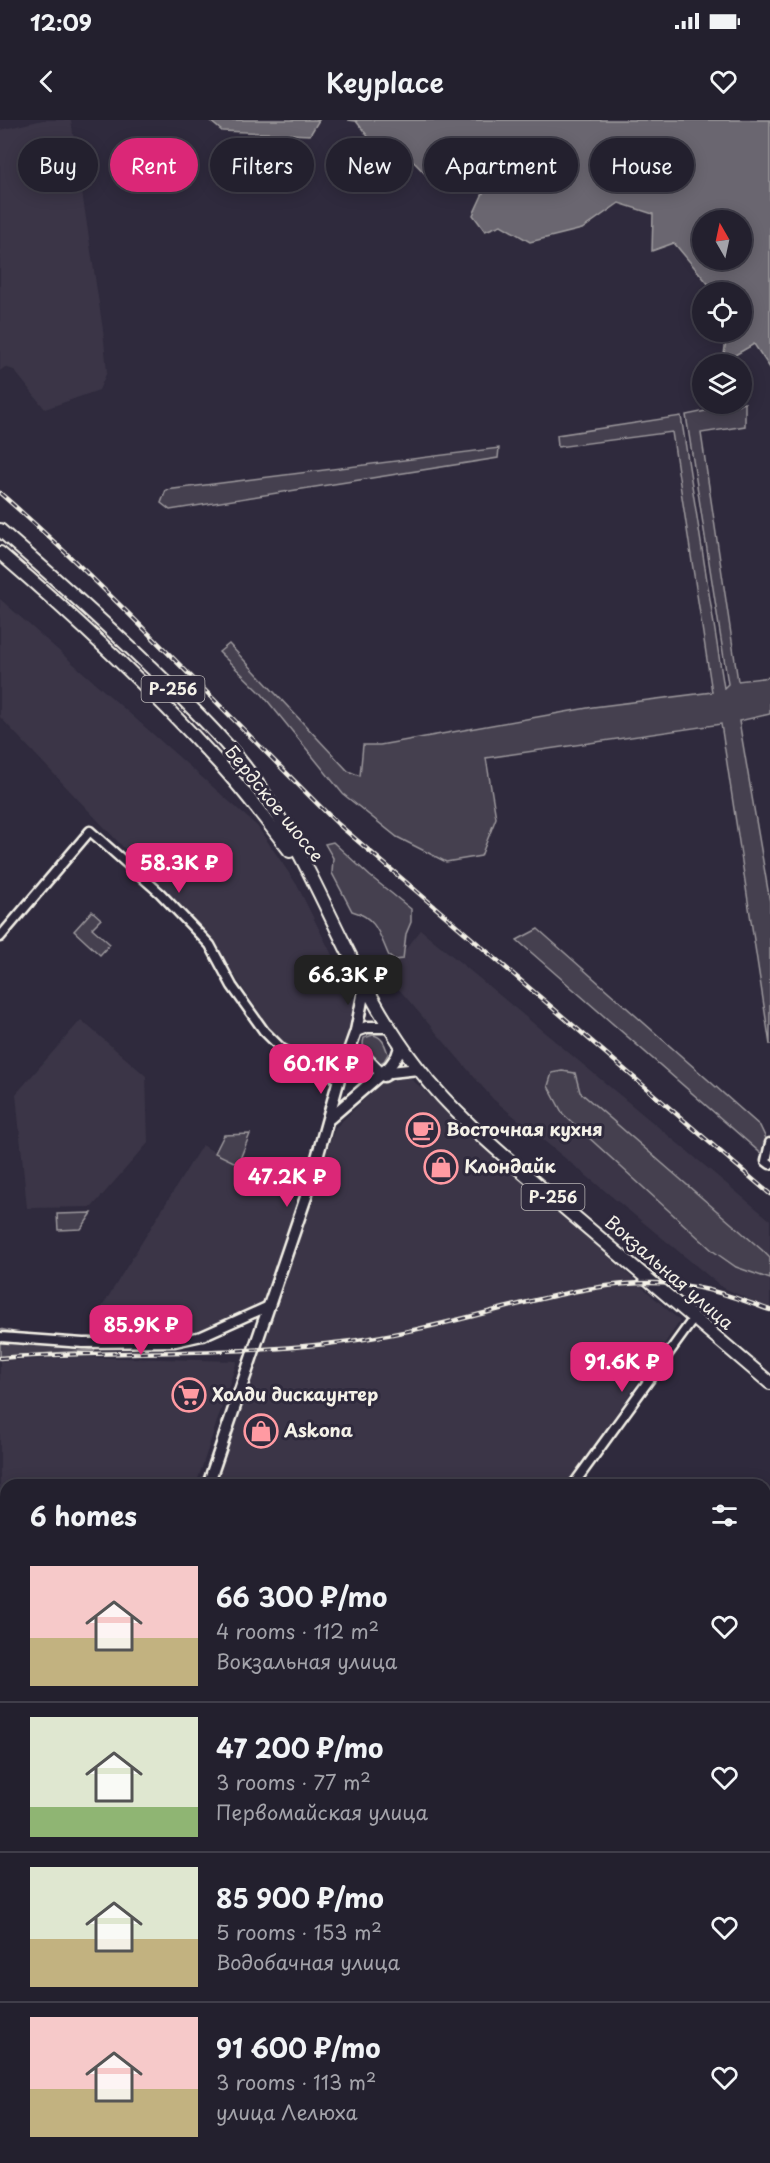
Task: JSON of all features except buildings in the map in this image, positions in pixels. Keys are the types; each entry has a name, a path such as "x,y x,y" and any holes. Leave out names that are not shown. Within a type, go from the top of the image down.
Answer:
{"highway":[{"name":"Бердское шоссе","path":"0,530 140,657 226,743 255,780 311,878"},
{"name":"Бердское шоссе","path":"0,553 65,610 213,756 311,878"},
{"name":"Вокзальная улица","path":"311,878 365,985 418,1069 481,1135 770,1383"}],"main road":[{"path":"210,1479 306,1197 339,1079 356,1031 365,985"},
{"path":"356,1031 367,1027 390,1027"},
{"path":"329,1118 382,1074 397,1056 401,1044"},
{"path":"350,1050 368,1060 382,1074"},
{"path":"364,1089 391,1072 418,1069"}],"street":[{"path":"0,937 90,831 160,893 210,945 232,986 264,1031 282,1049 339,1079"},
{"path":"770,1143 766,1161 770,1164"},
{"path":"0,1337 82,1342 175,1342 201,1336 269,1306"},
{"path":"577,1479 694,1318"}],"shaded area":[{"path":"43,120 71,120 74,138 18,138 18,192 82,192 103,330 107,372 99,390 45,409 14,370 5,367 0,371 0,130"},
{"path":"209,120 319,120 310,135 222,131"},
{"path":"348,120 770,120 770,368 754,344 737,354 724,354 726,342 752,342 752,282 707,282 697,270 752,270 752,210 692,210 692,265 674,243 652,251 653,214 619,203 582,229 530,242 501,225 485,231 473,215 484,192 578,192 578,138 424,138 424,173 412,160 412,138 369,138 356,121"},
{"path":"745,414 745,426 701,433 738,681 770,677 770,714 739,721 770,902 770,1045 721,724 486,758 496,818 481,856 446,862 397,837 343,794 262,694 219,652 229,644 348,771 360,776 363,745 380,745 593,707 712,692 672,432 558,447 557,435 681,416 724,688 728,684 686,415"},
{"path":"499,448 498,458 170,510 161,503 166,490"},
{"path":"0,599 257,826 297,885 359,1009 338,1075 285,1044 268,1026 207,934 0,717"},
{"path":"333,842 411,909 411,922 406,934 403,959 394,960 389,956 372,923 352,911 332,873 333,858 325,844"},
{"path":"92,911 101,919 92,928 110,944 100,955 74,931"},
{"path":"538,929 760,1126 770,1147 764,1156 517,940"},
{"path":"421,930 770,1220 770,1309 722,1287 493,1099 386,974"},
{"path":"81,1020 146,1076 148,1143 92,1207 27,1208 16,1094"},
{"path":"373,1035 385,1045 388,1054 379,1064 366,1053 363,1047 364,1038"},
{"path":"360,1066 365,1068 367,1073 365,1078 360,1080 355,1078 353,1073 355,1068"},
{"path":"398,1067 680,1321 571,1479 215,1479 335,1128"},
{"path":"562,1071 575,1073 580,1092 770,1258 770,1279 736,1267 713,1251 563,1114 548,1086 552,1073"},
{"path":"250,1134 238,1164 215,1153 224,1135"},
{"path":"202,1145 289,1194 299,1208 263,1303 191,1342 97,1315"},
{"path":"92,1213 81,1229 58,1230 57,1214"},
{"path":"0,1329 95,1350 0,1357"},
{"path":"80,1357 237,1361 198,1479 0,1479 0,1361"}],"railway":[{"path":"0,493 129,614 338,824 770,1194"},
{"path":"0,1358 204,1352 326,1344 435,1325 586,1289 630,1284 674,1284 700,1288 770,1310"}],"place":[{"name":"Восточная кухня","path":"423,1130"},
{"name":"Клондайк","path":"441,1167"},
{"name":"Холди дискаунтер","path":"189,1395"},
{"name":"Askona","path":"261,1431"}]}
